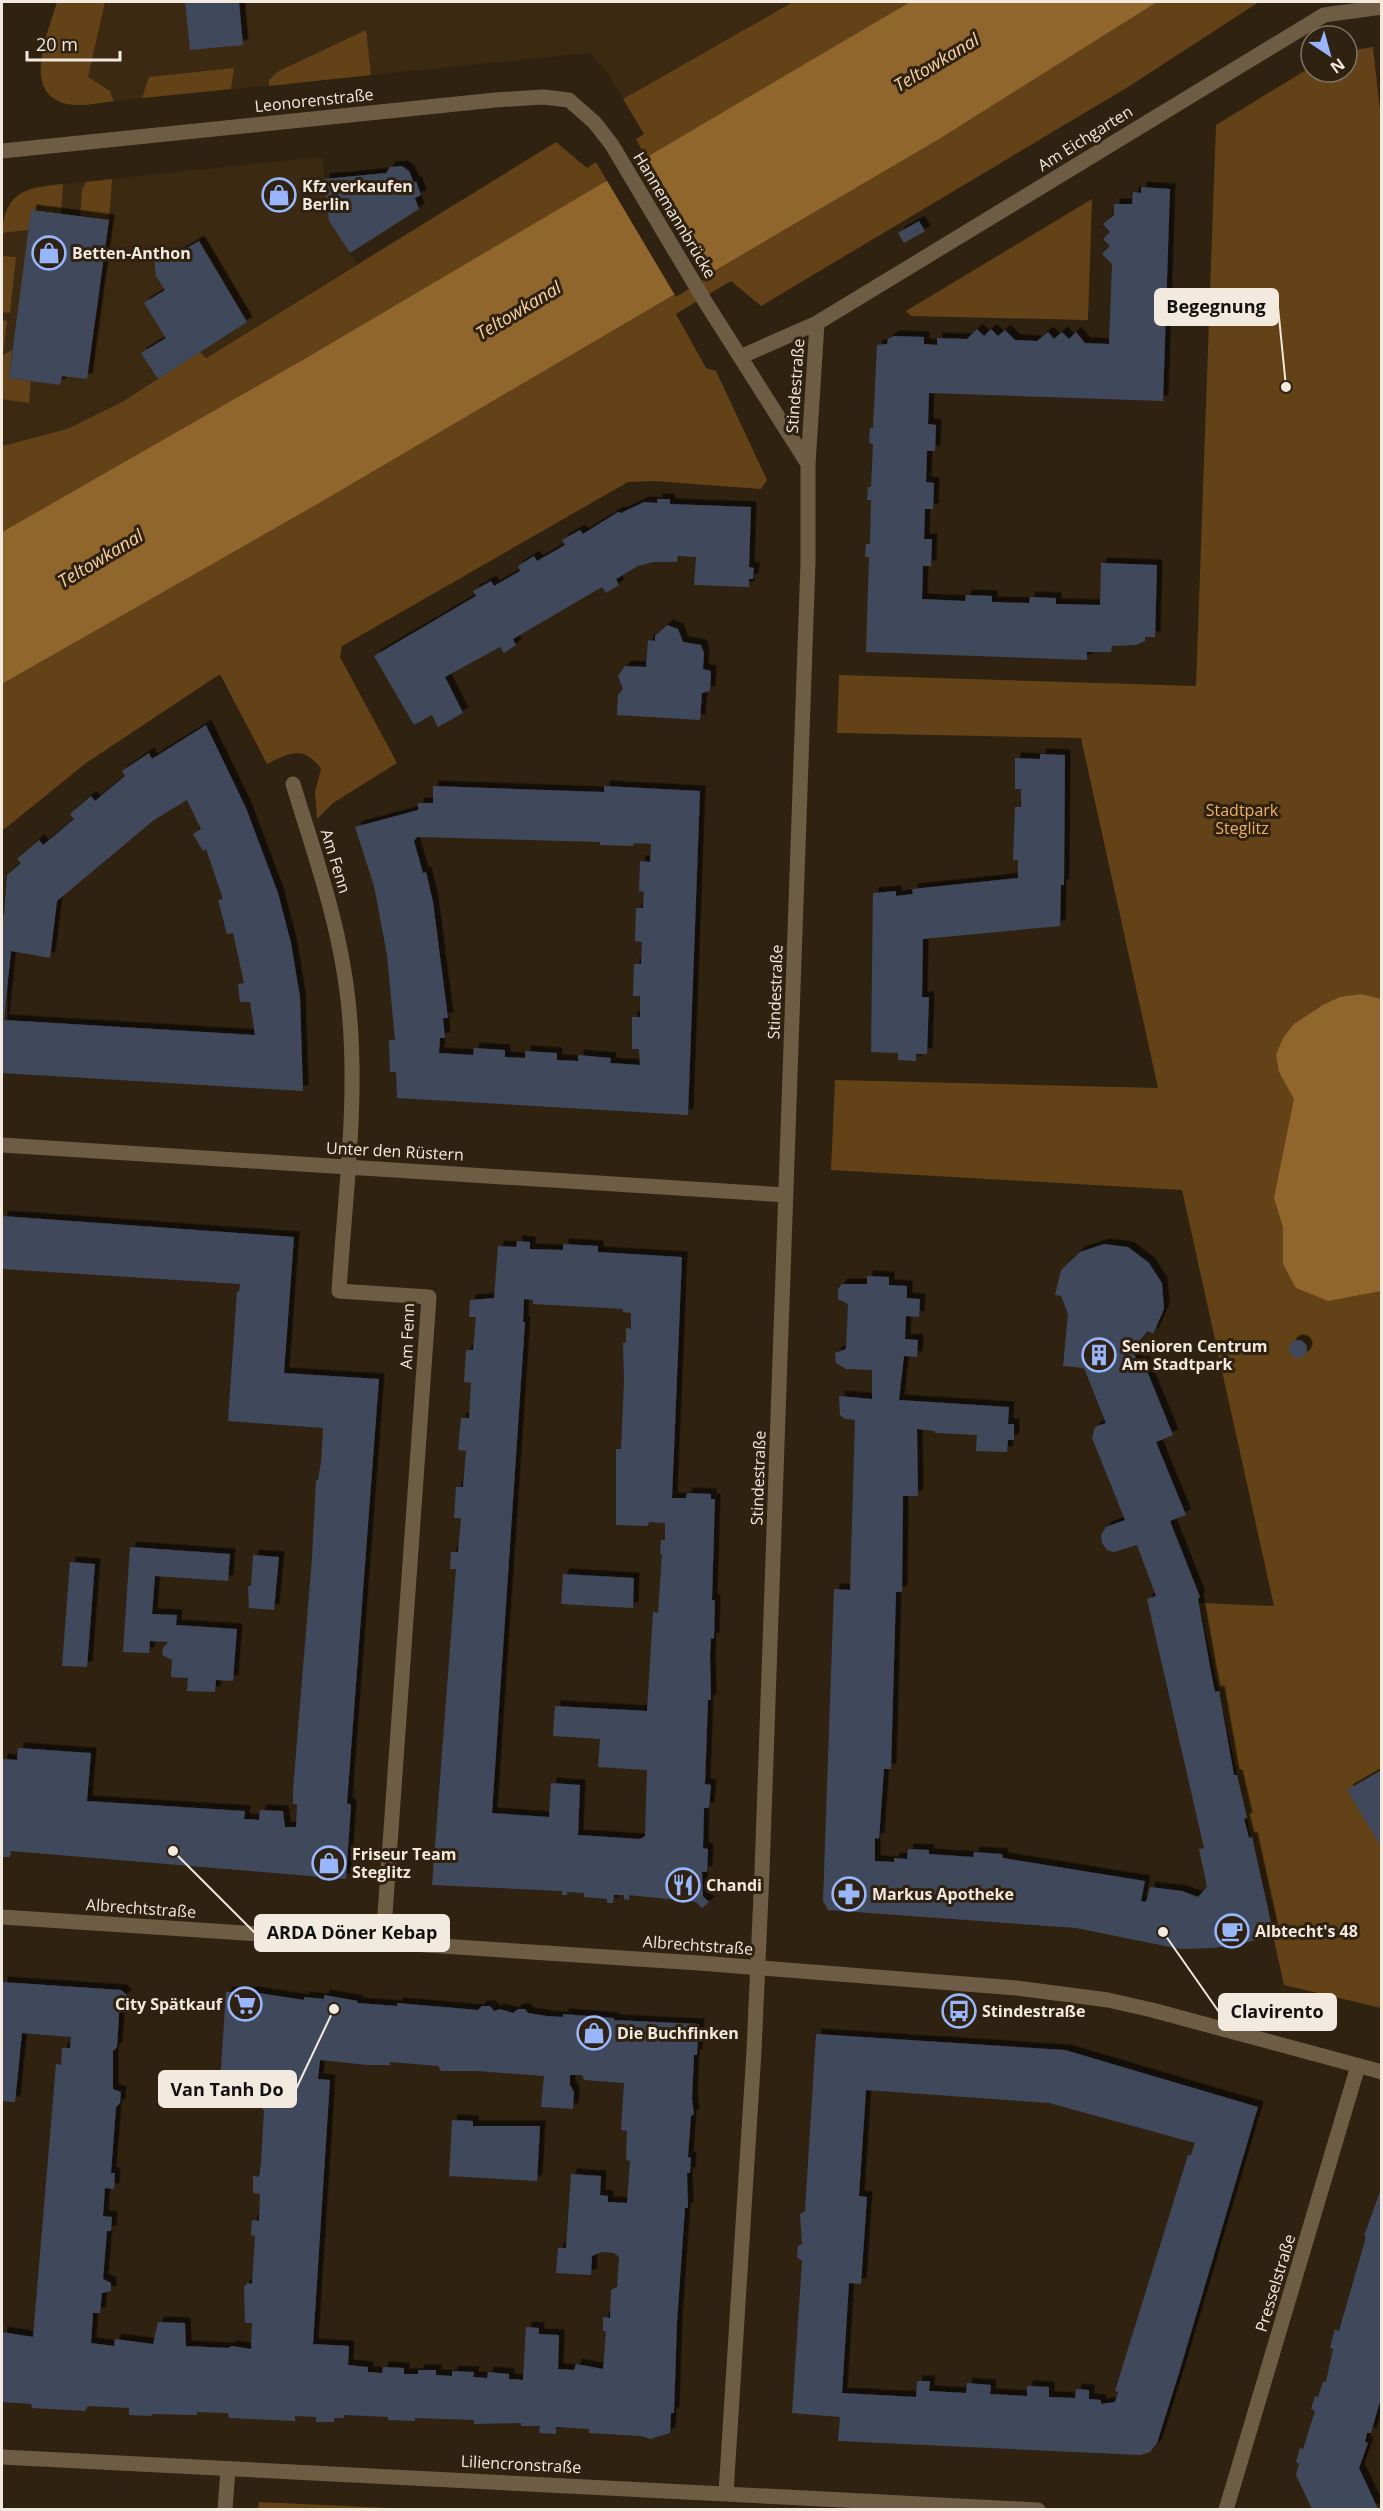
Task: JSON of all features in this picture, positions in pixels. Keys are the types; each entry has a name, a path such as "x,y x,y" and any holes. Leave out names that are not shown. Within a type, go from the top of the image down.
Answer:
{"street":[{"name":"Am Eichgarten","path":"817,323 1324,15 1382,7"},
{"name":"Leonorenstraße","path":"2,151 543,97 569,100 583,110 612,145"},
{"name":"Hannemannbrücke","path":"612,145 706,303"},
{"name":"Stindestraße","path":"706,303 808,464"},
{"name":"Stindestraße","path":"726,2493 758,1967 808,573 808,464 817,323 765,348 740,357"},
{"name":"Am Fenn","path":"293,784 324,878 337,933 348,1001 351,1076 339,1292 429,1297 383,1942"},
{"name":"Unter den Rüstern","path":"2,1145 786,1195"},
{"name":"Albrechtstraße","path":"2,1917 958,1982 1108,2000 1382,2072"},
{"name":"Presselstraße","path":"1226,2510 1358,2066"},
{"name":"Liliencronstraße","path":"2,2457 1038,2510"},
{"path":"225,2510 228,2469"}],"shaded area":[{"path":"57,2 793,2 623,99 606,70 590,53 77,105 65,104 54,98 41,79 40,65"},
{"path":"322,157 329,221 357,264 205,358 200,353 122,402 67,429 2,446 2,231 5,212 16,196 33,187"}],"green space":[{"path":"57,2 105,2 88,77 110,91 114,101 85,105 67,104 53,98 44,88 41,60"},
{"path":"793,2 910,2 647,159 636,139 644,134 623,99"},
{"path":"1157,2 1259,2 1128,87 761,306 731,281 676,314 706,368 716,371 767,480 761,489 654,481 628,482 342,646 340,657 397,763 333,803 317,819 315,792 321,769 309,757 296,753 267,764 220,674 86,763 2,831 2,684 316,505 941,138"},
{"path":"366,30 371,75 269,86 269,80 279,71"},
{"name":"Stadtpark Steglitz","path":"1373,47 1382,128 1381,2008 1284,1985 1199,1603 1274,1606 1182,1190 831,1170 835,1080 1158,1088 1081,738 837,733 839,675 1196,686 1216,125 1299,74 1299,84 1359,84 1359,49"},
{"path":"234,68 231,89 142,98 149,77"},
{"path":"556,142 587,168 596,162 607,181 306,358 2,532 2,446 67,429 122,402 200,352 206,358"},
{"path":"112,179 109,220 80,217 82,190 86,182"},
{"path":"63,184 61,214 28,230 2,233 8,208 20,194 38,187"},
{"path":"1092,199 1088,320 911,316 906,311"},
{"path":"2,256 16,257 10,313 2,312"},
{"path":"2,320 7,321 3,355 12,350 9,378 31,381 29,403 2,399"},
{"path":"259,2502 411,2509 258,2509"}],"water":[{"name":"Teltowkanal","path":"910,2 1157,2 941,138 316,505 2,684 2,532 306,358"},
{"path":"1361,994 1381,999 1381,1291 1328,1301 1296,1288 1283,1264 1283,1227 1274,1198 1294,1099 1279,1072 1276,1055 1283,1038 1294,1024 1340,997"}],"pier":[{"path":"646,156 715,273 676,297 606,179"}],"building":[{"path":"185,2 239,2 243,45 190,50"},
{"path":"402,166 409,171 414,183 416,181 421,195 415,198 419,209 350,253 329,221 324,179 386,173 390,167"},
{"path":"1141,187 1170,189 1163,401 929,393 928,424 936,425 935,451 927,451 926,482 934,483 933,509 925,509 924,539 932,539 931,566 923,566 922,599 965,601 966,595 992,596 992,602 1029,603 1030,597 1056,598 1056,604 1100,605 1101,563 1157,565 1155,637 1145,637 1145,641 1136,645 1112,646 1111,652 1087,652 1087,660 866,652 869,557 865,557 866,544 870,544 871,500 867,500 868,487 871,487 873,444 869,443 870,428 873,428 877,345 887,344 888,339 894,336 924,337 924,344 937,345 937,338 967,339 977,329 984,336 991,329 998,336 1005,330 1015,340 1037,341 1048,332 1054,339 1062,332 1069,339 1076,332 1085,343 1109,344 1112,264 1102,254 1110,246 1103,239 1110,232 1103,224 1114,215 1114,204 1132,204 1133,192 1141,193"},
{"path":"31,210 109,220 87,379 62,376 60,385 9,378"},
{"path":"919,221 925,231 904,243 898,233"},
{"path":"199,241 247,322 158,379 141,353 166,338 144,303 165,290 156,276 154,258 173,256"},
{"path":"657,499 670,499 670,504 751,507 749,567 754,568 753,579 749,579 749,587 694,585 696,557 678,556 677,562 653,562 638,566 616,579 619,585 606,593 602,587 513,639 516,645 504,653 500,647 445,677 463,713 438,727 432,715 414,725 374,656 476,596 473,591 491,581 494,586 520,571 518,566 534,556 537,561 565,545 562,540 580,530 583,534 618,512 621,513 644,502 657,503"},
{"path":"667,625 678,629 683,642 701,645 704,653 703,669 711,671 710,691 702,693 700,720 617,715 618,695 623,689 618,676 625,666 646,667 648,640 655,641 655,636"},
{"path":"206,725 246,808 278,893 291,943 300,997 303,1091 2,1073 2,914 4,915 7,875 21,863 17,859 39,840 43,845 74,819 70,814 91,796 95,801 125,776 122,771 149,753 152,759","holes":["187,800 201,829 193,834 203,851 206,849 223,899 218,900 227,934 233,933 244,983 238,984 240,1002 250,1002 255,1035 4,1020 11,951 50,958 57,901 154,820"]},
{"path":"1040,754 1065,755 1064,885 1061,885 1060,926 923,939 922,997 929,997 927,1054 916,1054 916,1061 898,1060 898,1053 871,1052 873,893 896,891 896,896 913,894 912,889 1018,878 1018,860 1013,860 1015,807 1021,807 1021,789 1015,789 1015,758 1040,759"},
{"path":"433,786 604,792 604,786 700,791 688,1115 397,1098 396,1072 390,1072 389,1040 395,1040 387,955 374,886 355,827 418,810 418,803 433,803","holes":["417,837 600,842 600,845 651,844 650,862 640,861 639,891 644,892 643,908 636,908 635,941 642,942 641,964 634,964 633,996 640,996 640,1017 632,1017 632,1049 639,1049 640,1065 610,1063 611,1058 578,1055 578,1061 557,1060 557,1053 525,1051 525,1058 505,1057 505,1050 474,1048 473,1055 439,1053 440,1038 445,1038 443,1018 448,1018 433,902 426,872 423,873 414,841"]},
{"path":"2,1216 294,1237 284,1373 379,1379 347,1803 351,1805 346,1879 11,1851 10,1857 2,1857 2,1759 17,1760 18,1748 91,1753 87,1801 245,1811 244,1819 259,1820 260,1810 283,1811 285,1827 296,1827 297,1804 293,1804 293,1790 316,1480 318,1480 321,1462 323,1428 228,1421 237,1291 239,1292 240,1284 2,1269"},
{"path":"517,1241 530,1242 530,1249 563,1250 563,1244 598,1246 598,1252 682,1257 672,1498 686,1498 687,1493 711,1494 711,1499 715,1499 712,1600 715,1600 714,1639 711,1638 711,1700 708,1700 705,1784 711,1785 709,1808 704,1808 703,1848 708,1849 707,1872 702,1872 703,1896 709,1902 702,1908 696,1902 629,1895 629,1900 624,1899 624,1895 614,1895 613,1903 607,1903 607,1899 584,1897 584,1893 567,1892 567,1895 562,1895 562,1891 432,1885 456,1569 450,1569 451,1552 458,1552 461,1518 454,1518 456,1487 463,1487 466,1451 458,1450 461,1418 469,1418 471,1383 464,1382 466,1350 473,1350 476,1317 469,1317 470,1300 494,1298 498,1246 516,1247","holes":["524,1299 533,1300 533,1304 623,1309 623,1312 631,1313 631,1329 626,1328 626,1343 623,1342 621,1449 616,1449 616,1525 648,1526 649,1522 665,1523 665,1540 661,1540 658,1613 653,1612 647,1711 555,1706 553,1736 600,1739 598,1767 647,1770 645,1836 640,1839 578,1835 580,1785 551,1783 549,1817 492,1813 525,1322 523,1322"]},
{"path":"1104,1244 1128,1247 1149,1263 1162,1283 1164,1309 1153,1334 1148,1331 1132,1349 1138,1363 1143,1361 1173,1435 1156,1442 1186,1515 1170,1521 1200,1597 1198,1599 1215,1692 1219,1691 1234,1775 1237,1775 1247,1818 1244,1819 1249,1838 1252,1837 1274,1937 1214,1948 1180,1949 1076,1928 828,1910 823,1901 834,1589 850,1590 855,1420 845,1419 840,1415 839,1396 872,1399 872,1370 846,1369 836,1363 835,1353 846,1349 848,1304 838,1299 838,1289 842,1284 867,1284 867,1276 889,1277 889,1285 907,1286 907,1298 920,1299 919,1317 906,1316 905,1339 918,1340 917,1357 904,1356 899,1400 1009,1407 1008,1424 1014,1424 1014,1440 1008,1440 1007,1452 976,1451 977,1435 935,1433 935,1431 917,1429 918,1496 903,1496 902,1592 896,1592 891,1769 884,1769 879,1839 875,1838 875,1861 894,1862 894,1858 907,1859 908,1849 929,1850 929,1854 973,1857 974,1852 1002,1854 1003,1858 1145,1881 1141,1901 1146,1902 1150,1887 1182,1891 1198,1897 1207,1887 1199,1849 1204,1848 1147,1599 1156,1596 1137,1545 1114,1552 1107,1550 1102,1543 1101,1535 1106,1527 1125,1520 1092,1438 1095,1427 1106,1423 1084,1368 1063,1366 1068,1314 1061,1296 1055,1295 1061,1270 1080,1252"},
{"path":"1298,1340 1304,1343 1307,1349 1304,1355 1298,1358 1292,1355 1289,1349 1292,1343"},
{"path":"130,1547 230,1554 228,1581 155,1576 152,1614 177,1615 176,1625 237,1629 233,1681 216,1680 215,1692 187,1691 188,1678 171,1677 172,1660 162,1655 163,1648 168,1642 150,1641 149,1653 123,1652"},
{"path":"253,1555 279,1557 274,1610 249,1608 248,1586 251,1586"},
{"path":"70,1562 95,1564 87,1667 62,1666"},
{"path":"563,1574 634,1578 633,1608 561,1604"},
{"path":"1382,1770 1382,1848 1347,1790"},
{"path":"2,1982 121,1990 127,1995 120,2000 117,2047 113,2051 113,2089 121,2092 120,2103 116,2107 111,2173 115,2173 114,2189 105,2188 103,2216 112,2217 111,2231 107,2231 103,2279 111,2283 111,2291 102,2293 100,2313 93,2313 91,2343 114,2346 115,2339 153,2344 158,2322 185,2323 186,2346 228,2348 232,2346 251,2349 252,2323 245,2323 244,2287 247,2283 252,2284 255,2236 251,2235 252,2220 259,2221 260,2194 253,2193 253,2176 259,2177 261,2163 264,2111 260,2105 260,2093 272,2090 273,2076 258,2075 258,2084 220,2082 226,1992 252,1992 304,2000 304,1997 324,1999 324,1995 358,2001 357,2003 397,2006 397,2003 478,2010 482,2006 490,2006 494,2011 500,2009 513,2013 518,2009 525,2009 528,2013 547,2016 563,2017 563,2014 614,2018 614,2020 699,2024 697,2055 694,2055 692,2099 694,2114 691,2116 688,2157 691,2158 690,2173 687,2173 688,2208 685,2208 677,2322 674,2413 671,2413 670,2433 650,2439 641,2436 589,2433 589,2429 556,2427 556,2434 539,2433 540,2426 521,2426 521,2423 474,2424 474,2420 415,2418 415,2421 388,2420 388,2417 344,2415 344,2418 334,2418 334,2422 316,2422 316,2417 295,2416 295,2421 229,2418 228,2413 129,2415 129,2408 88,2406 85,2411 32,2408 31,2404 2,2402 2,2332 33,2337 56,2064 61,2065 62,2048 70,2048 71,2037 22,2033 15,2102 2,2101","holes":["320,2060 390,2065 390,2062 438,2066 441,2071 544,2076 541,2107 573,2109 574,2092 570,2085 570,2075 582,2075 584,2080 624,2083 621,2130 627,2131 626,2160 630,2161 627,2203 608,2202 608,2196 600,2195 601,2176 571,2174 566,2248 558,2248 556,2273 591,2275 592,2256 602,2252 614,2253 619,2257 617,2287 611,2290 610,2318 603,2317 603,2331 606,2331 603,2369 576,2364 574,2370 558,2369 559,2335 539,2334 539,2328 526,2327 523,2380 509,2379 509,2374 488,2372 487,2378 473,2377 474,2372 452,2371 452,2376 436,2375 436,2370 418,2370 418,2374 404,2374 404,2368 383,2367 382,2373 368,2372 368,2367 348,2365 349,2346 313,2344 330,2080 318,2079"]},
{"path":"816,2034 1065,2050 1258,2107 1157,2443 1150,2452 1140,2455 838,2441 840,2417 792,2413 802,2261 797,2257 798,2246 802,2244 800,2214 805,2211","holes":["866,2090 1049,2103 1195,2143 1191,2155 1188,2155 1115,2391 1118,2392 1115,2402 1101,2404 1101,2400 1089,2399 1089,2390 1076,2389 1075,2398 1049,2397 1049,2387 1027,2386 1027,2396 990,2394 991,2385 967,2383 966,2393 929,2391 930,2381 917,2381 916,2397 842,2393 849,2283 861,2284 867,2197 859,2196"]},
{"path":"452,2120 473,2121 473,2126 540,2126 537,2181 449,2176"},
{"path":"1381,2189 1382,2394 1371,2433 1367,2433 1365,2442 1368,2443 1359,2468 1378,2509 1312,2509 1296,2475 1299,2464 1296,2462 1300,2448 1303,2449 1315,2411 1311,2409 1315,2396 1318,2397 1323,2382 1326,2382 1335,2329 1339,2331 1366,2237 1364,2236"}],"place":[{"name":"Kfz verkaufen Berlin","path":"279,195"},
{"name":"Betten-Anthon","path":"49,253"},
{"name":"Begegnung","path":"1286,387"},
{"name":"Senioren Centrum Am Stadtpark","path":"1099,1355"},
{"name":"ARDA Döner Kebap","path":"173,1851"},
{"name":"Friseur Team Steglitz","path":"329,1863"},
{"name":"Chandi","path":"683,1885"},
{"name":"Markus Apotheke","path":"849,1894"},
{"name":"Albtecht's 48","path":"1232,1931"},
{"name":"Clavirento","path":"1163,1932"},
{"name":"City Spätkauf","path":"245,2004"},
{"name":"Van Tanh Do","path":"334,2009"},
{"name":"Stindestraße","path":"959,2011"},
{"name":"Die Buchfinken","path":"594,2033"}]}
